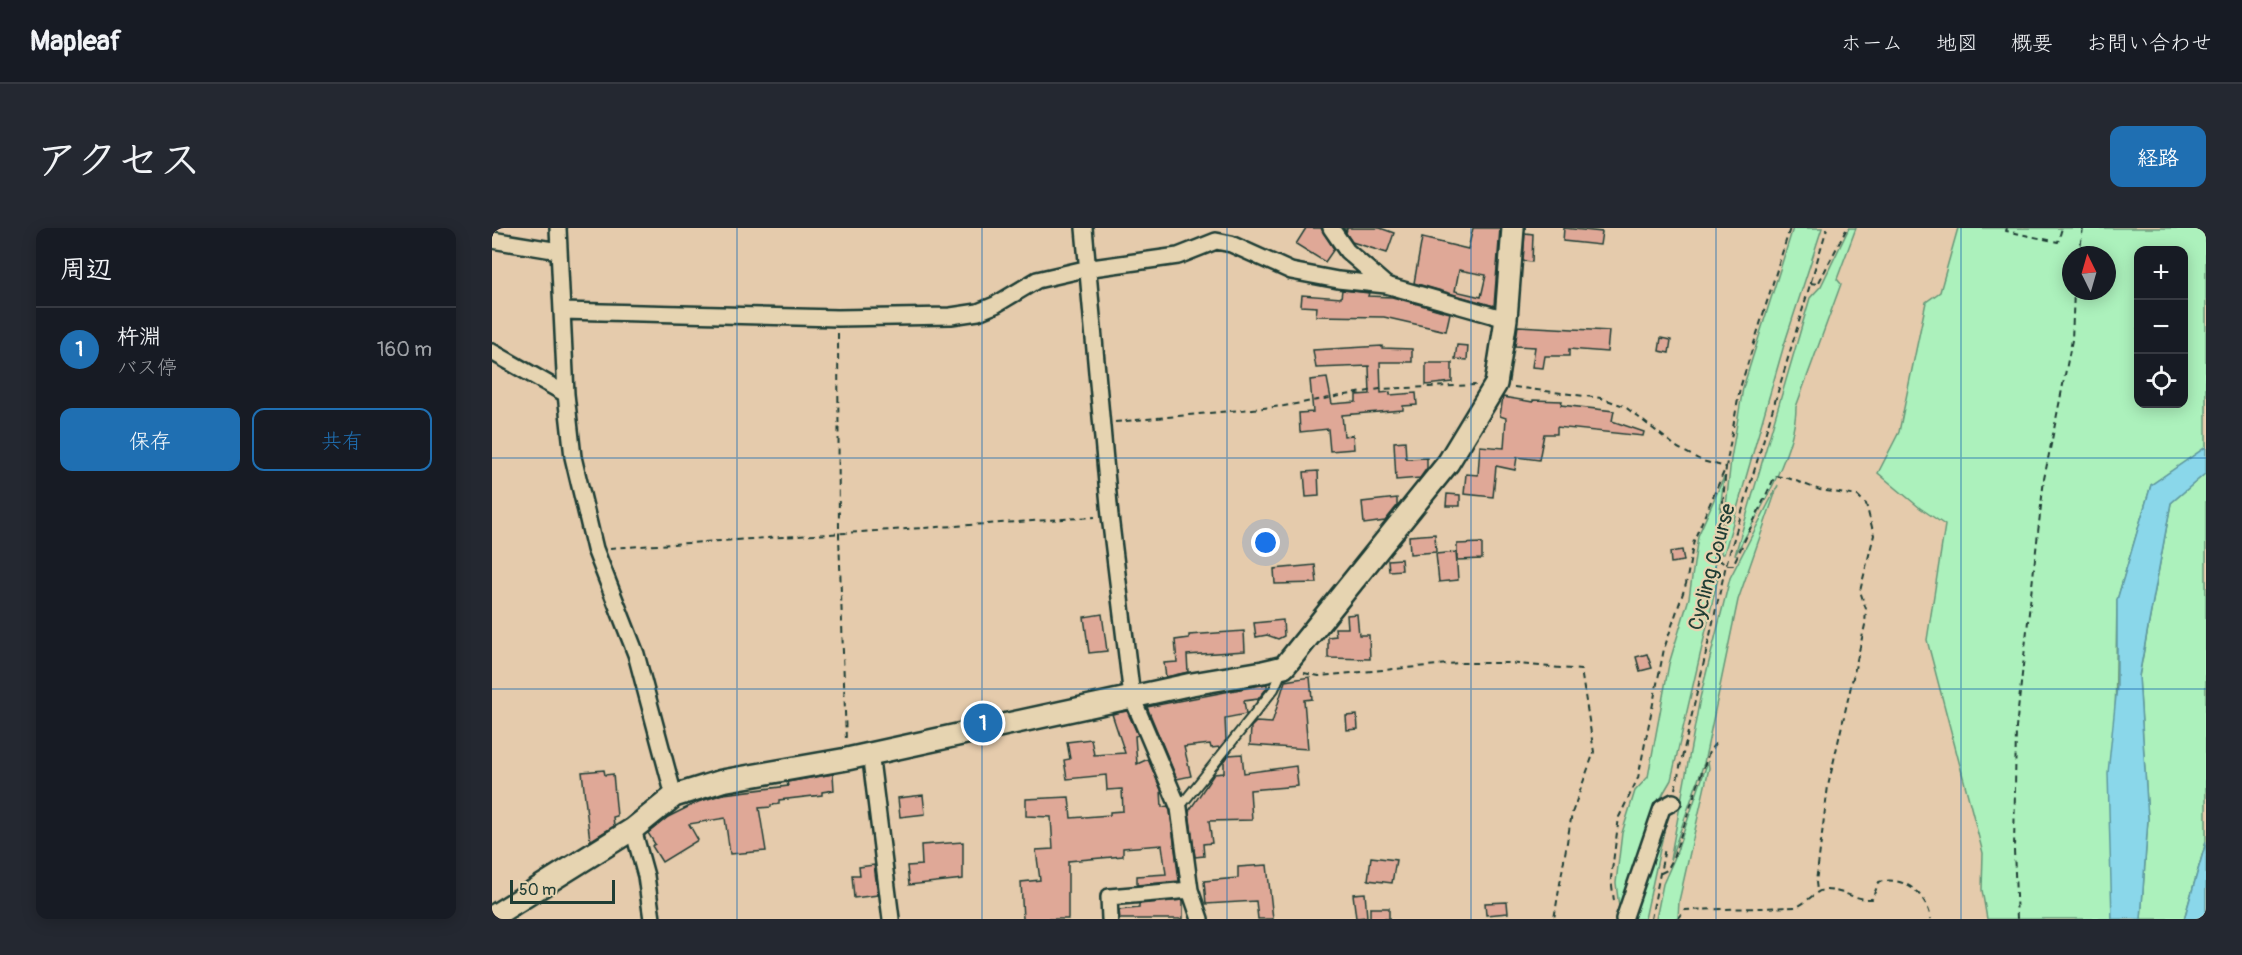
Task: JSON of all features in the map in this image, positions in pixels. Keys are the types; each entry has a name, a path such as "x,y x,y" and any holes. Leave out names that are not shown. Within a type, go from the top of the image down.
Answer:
{"street":[{"path":"558,228 566,394 573,457 595,549 636,654 674,796"},
{"path":"1083,228 1110,516 1132,697 1179,808 1190,890 1200,919"},
{"path":"1331,228 1347,251 1386,285"},
{"path":"492,916 633,828 674,796 722,781 847,759 1284,666 1448,463 1496,384 1506,320 1513,228"},
{"path":"492,240 559,251"},
{"path":"562,311 904,319 978,312 1037,280 1085,268 1178,256 1216,241 1231,244 1291,271 1338,280 1386,285 1506,320"},
{"path":"492,352 566,394"},
{"path":"870,753 891,919"},
{"path":"1619,913 1662,808 1673,802"},
{"path":"633,828 646,876 652,919"},
{"path":"1110,919 1109,897 1190,890"}],"lane":[{"path":"1179,808 1274,689 1284,666"}],"path":[{"path":"1790,228 1740,388 1726,467 1718,559 1726,565 1733,565 1775,476 1788,478 1820,490 1858,496 1866,504 1874,535 1860,591 1866,609 1865,625 1828,786 1816,882 1818,891"},
{"name":"Cycling Course","path":"1673,802 1726,565 1827,228"},
{"path":"1810,283 1818,284 1846,228"},
{"path":"2007,228 2006,231 2058,242 2062,228"},
{"path":"2080,246 2083,228"},
{"path":"2017,919 2014,850 2016,728 2044,479 2072,340 2074,300"},
{"path":"838,318 839,535 847,759"},
{"path":"1103,423 1284,406 1380,389 1496,384 1601,398 1624,406 1678,448 1702,461 1726,467"},
{"path":"1619,913 1611,878 1619,817 1638,778 1664,649 1686,584 1694,540 1726,467"},
{"path":"595,549 1110,516"},
{"path":"1284,666 1319,676 1459,663 1508,663 1581,670 1594,752 1572,813 1554,919"},
{"path":"1660,873 1667,870 1672,861 1709,752 1716,742"},
{"path":"1651,919 1665,845"},
{"path":"1678,919 1685,910 1796,907 1808,903 1818,891 1825,889 1862,900 1872,899 1879,882 1888,879 1921,893 1929,907 1931,919"}],"green space":[{"path":"1793,228 1822,228 1784,345 1724,554 1721,554 1731,459 1743,388"},
{"path":"1849,228 1856,228 1837,279 1841,284 1796,407 1790,444 1774,483 1735,555 1810,298 1821,286"},
{"path":"1958,228 2206,228 2206,447 2151,485 2117,600 2112,919 1987,919 1982,890 1983,853 1927,640 1945,525 1920,508 1878,473 1899,432 1926,302 1940,292"},
{"path":"2206,473 2206,842 2184,919 2141,919 2148,819 2139,677 2171,503"},
{"path":"1724,477 1714,561 1718,578 1671,780 1654,812 1620,915 1616,883 1622,833 1635,791 1648,777 1669,664 1689,598 1698,536"},
{"path":"1778,485 1738,600 1704,763 1670,860 1700,698 1730,578"},
{"path":"1708,761 1709,768 1679,901 1678,919 1656,919 1663,884 1675,857"},
{"path":"1662,823 1665,826 1645,919 1629,919"}],"water":[{"path":"2206,447 2206,473 2171,503 2139,676 2148,819 2141,919 2112,919 2108,773 2117,686 2117,600 2151,485"},
{"path":"2206,842 2206,919 2184,919 2185,916"}],"building":[{"path":"1306,228 1321,228 1334,249 1325,262 1296,244"},
{"path":"1343,228 1380,228 1394,233 1387,253 1352,242 1346,233 1347,229 1345,231"},
{"path":"1473,228 1500,228 1494,306 1414,283 1422,238 1468,249","holes":["1459,270 1486,275 1481,297 1455,291"]},
{"path":"1564,228 1602,232 1600,245 1563,241"},
{"path":"1525,233 1533,234 1532,262 1523,261"},
{"path":"1342,290 1369,293 1368,296 1392,297 1450,313 1446,331 1384,317 1316,316 1317,307 1301,306 1302,295 1341,298"},
{"path":"1518,326 1609,331 1607,352 1569,349 1569,356 1545,356 1543,368 1532,367 1535,347 1515,346"},
{"path":"1661,338 1671,340 1669,353 1659,351"},
{"path":"1457,345 1468,346 1467,360 1455,359"},
{"path":"1382,346 1382,348 1412,349 1412,362 1380,362 1381,393 1390,392 1390,395 1416,393 1417,405 1403,406 1403,410 1342,415 1344,436 1353,435 1354,449 1330,451 1328,429 1300,432 1299,413 1313,412 1310,380 1327,378 1332,404 1356,402 1356,395 1370,394 1369,366 1316,368 1313,350"},
{"path":"1426,363 1452,363 1452,382 1426,385"},
{"path":"1503,397 1533,402 1533,400 1562,401 1561,405 1614,411 1612,421 1644,432 1643,436 1557,427 1557,434 1544,434 1539,460 1517,457 1515,470 1496,466 1493,497 1464,494 1466,474 1478,475 1480,446 1504,448 1506,418 1500,416"},
{"path":"1405,441 1406,459 1427,458 1427,468 1420,478 1396,480 1394,442"},
{"path":"1318,471 1319,496 1306,497 1304,472"},
{"path":"1447,494 1460,495 1460,506 1446,506"},
{"path":"1397,498 1397,506 1385,521 1364,524 1362,502"},
{"path":"1435,534 1436,552 1410,554 1409,536"},
{"path":"1482,543 1482,559 1457,560 1457,544"},
{"path":"1682,550 1684,561 1671,563 1670,552"},
{"path":"1456,552 1458,580 1439,582 1436,554"},
{"path":"1401,559 1402,570 1389,571 1388,560"},
{"path":"1315,565 1317,583 1275,584 1274,569"},
{"path":"1102,614 1107,651 1089,653 1084,617"},
{"path":"1357,614 1359,635 1369,635 1370,659 1328,658 1328,637 1336,636 1335,628 1348,628 1347,615"},
{"path":"1283,620 1284,636 1278,639 1267,635 1256,637 1254,623"},
{"path":"1244,631 1245,651 1187,655 1188,672 1166,677 1164,663 1177,662 1175,640 1189,638 1189,635"},
{"path":"1647,654 1652,668 1640,671 1636,657"},
{"path":"1310,677 1312,699 1304,700 1308,749 1250,745 1251,727 1256,722 1272,723 1285,681"},
{"path":"1267,684 1267,688 1258,699 1244,701 1246,714 1225,718 1226,740 1220,747 1211,748 1210,744 1184,747 1191,776 1177,779 1147,707"},
{"path":"1127,711 1138,735 1135,736 1137,764 1148,759 1161,790 1162,807 1168,806 1170,811 1179,881 1137,885 1137,876 1166,874 1162,845 1123,848 1123,856 1068,861 1068,919 1023,919 1021,882 1040,880 1036,850 1053,849 1051,817 1026,816 1026,799 1069,797 1071,818 1110,815 1110,812 1123,811 1122,789 1107,790 1106,775 1067,779 1064,760 1070,759 1067,742 1091,739 1094,755 1125,753 1112,714"},
{"path":"1357,715 1358,729 1347,730 1346,716"},
{"path":"1242,754 1244,773 1296,766 1298,786 1250,790 1252,820 1209,821 1212,843 1203,844 1204,856 1195,857 1189,811 1214,774 1224,773 1224,762 1229,755"},
{"path":"604,770 605,775 613,774 617,816 613,817 614,826 590,841 582,772"},
{"path":"833,774 834,790 822,792 822,795 779,800 779,804 759,808 766,851 730,854 725,818 689,824 698,840 662,862 652,846 655,844 648,833 668,817 698,802 724,794 788,786 787,782"},
{"path":"923,795 925,814 900,817 898,798"},
{"path":"963,842 963,879 909,885 907,866 922,865 921,845"},
{"path":"1371,857 1396,860 1392,883 1368,880"},
{"path":"874,865 878,895 854,898 852,875 860,875 859,867"},
{"path":"1267,865 1273,919 1258,919 1256,901 1206,904 1204,881 1238,878 1238,867"},
{"path":"1365,893 1367,917 1356,918 1353,894"},
{"path":"1183,900 1183,919 1120,919 1119,910 1139,908 1139,904"},
{"path":"1507,902 1508,913 1486,915 1485,903"},
{"path":"1370,908 1389,908 1389,919 1370,919"}],"place":[{"name":"杵淵","path":"983,723"}]}
